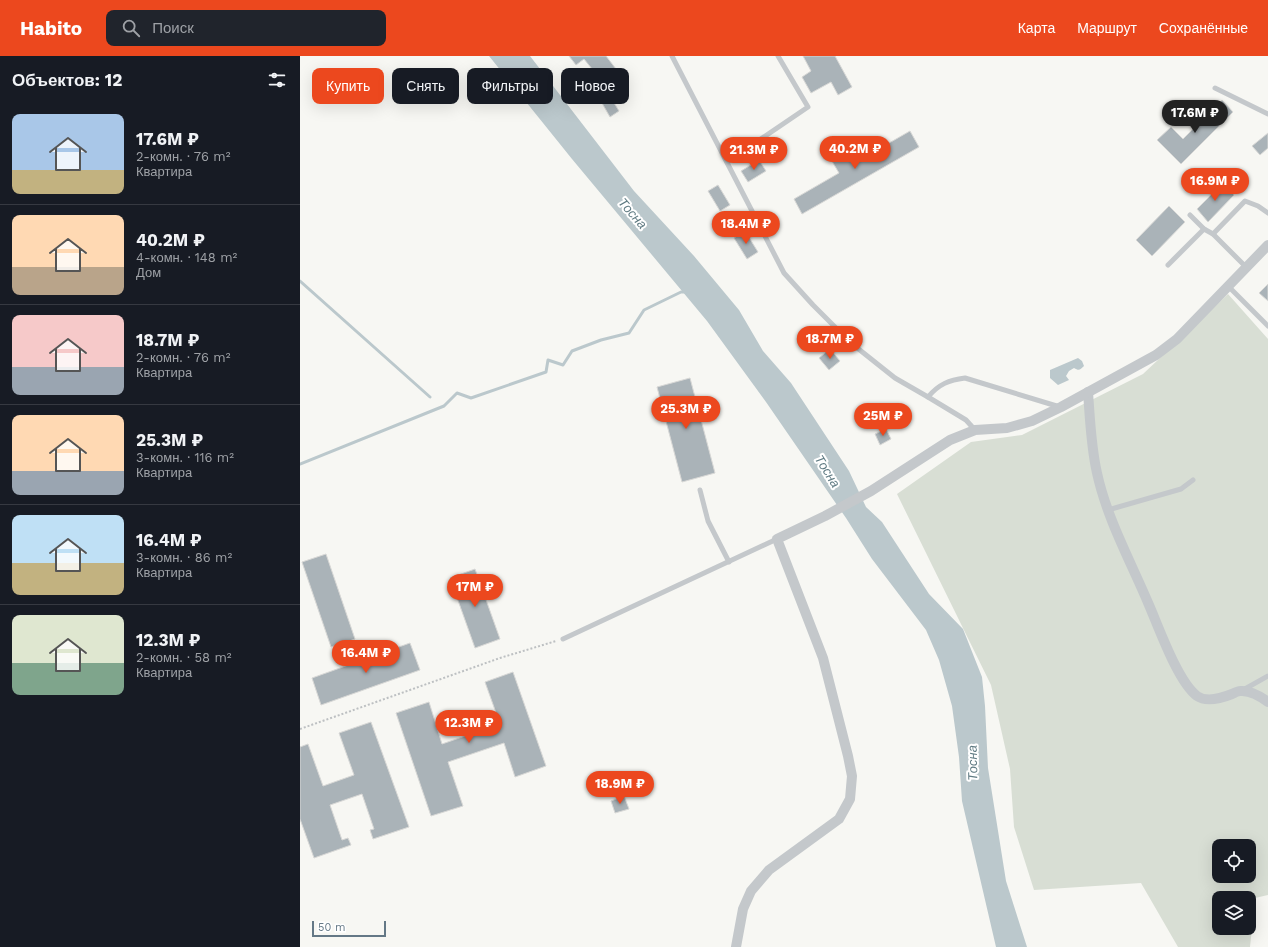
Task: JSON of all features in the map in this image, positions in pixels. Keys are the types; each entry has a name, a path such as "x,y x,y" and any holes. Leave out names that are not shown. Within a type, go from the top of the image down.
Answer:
{"street":[{"path":"736,947 743,909 751,891 769,870 839,819 850,799 852,776 823,658 777,539 871,492 950,440 975,430 1007,428 1032,421 1061,407 1156,355 1177,339 1247,268 1267,250"},
{"path":"1088,392 1097,473 1108,510 1175,665 1188,687 1198,697 1210,700 1225,697 1240,691 1258,695 1268,702"}],"lane":[{"path":"672,56 784,273 851,343 895,378 966,420 975,430"},
{"path":"727,162 808,107 778,56"},
{"path":"1215,88 1268,114"},
{"path":"1213,234 1245,201 1258,206 1268,213"},
{"path":"1190,215 1204,229 1213,234 1247,268"},
{"path":"1168,265 1204,229"},
{"path":"1229,287 1268,326"},
{"path":"928,397 934,390 949,380 965,378 1061,407"},
{"path":"1108,510 1180,489 1193,480"},
{"path":"700,490 708,521 729,562"},
{"path":"563,639 777,539"},
{"path":"1240,691 1268,676"}],"path":[{"path":"300,729 500,658 563,639"}],"shaded area":[{"path":"1228,294 1268,339 1268,895 1256,898 1256,891 1212,891 1212,935 1251,935 1250,947 1178,947 1141,883 1034,890 1014,827 1010,769 991,685 897,494 971,442 1022,435 1143,374"}],"water":[{"path":"489,56 530,56 539,68 499,68"},
{"name":"Тосна","path":"553,86 561,96 561,104 567,104 634,191 694,256 739,310 763,351 791,383 849,471 866,507 882,522 929,594 963,629 982,677 988,768 1006,881 1027,947 996,947 962,801 959,757 952,706 939,660 926,630 872,559 846,518 766,402 707,321 528,104 553,104"},
{"path":"1078,358 1082,361 1084,366 1079,370 1074,368 1069,371 1066,376 1069,380 1058,385 1050,378 1050,370"}],"building":[{"path":"569,56 606,56 615,68 591,68 584,59 576,65"},
{"path":"803,56 835,56 852,87 838,95 831,82 811,93 802,77 811,71"},
{"path":"1222,100 1233,112 1181,164 1157,140 1171,127 1183,139"},
{"path":"603,104 615,104 619,111 610,117"},
{"path":"910,131 919,147 802,214 794,199 839,173 826,151 834,146 839,154 855,145 863,158"},
{"path":"1268,133 1268,148 1260,155 1252,146"},
{"path":"759,160 766,171 748,182 741,171"},
{"path":"1223,183 1234,195 1208,222 1197,209"},
{"path":"718,185 730,205 720,211 708,191"},
{"path":"1169,206 1185,222 1152,256 1136,240"},
{"path":"745,231 758,252 747,259 734,238"},
{"path":"1268,284 1268,301 1259,293"},
{"path":"830,349 840,361 829,370 819,358"},
{"path":"690,378 715,473 682,482 657,387"},
{"path":"886,429 891,439 880,445 875,434"},
{"path":"326,554 355,639 331,647 302,562"},
{"path":"475,569 500,639 475,648 450,578"},
{"path":"410,643 420,670 321,705 312,678"},
{"path":"513,672 546,766 515,777 504,743 448,762 463,806 431,816 396,713 429,702 442,744 500,724 485,682"},
{"path":"371,722 409,827 373,839 370,830 374,829 362,794 330,805 342,840 348,838 351,845 314,858 300,819 300,747 308,744 323,786 354,775 339,733"},
{"path":"624,796 629,809 615,813 611,801"}],"waterway":[{"path":"300,281 430,397"},
{"path":"300,464 444,406 457,393 471,398 546,372 548,360 563,365 572,351 601,340 629,333 644,310 681,292 686,292"}]}
